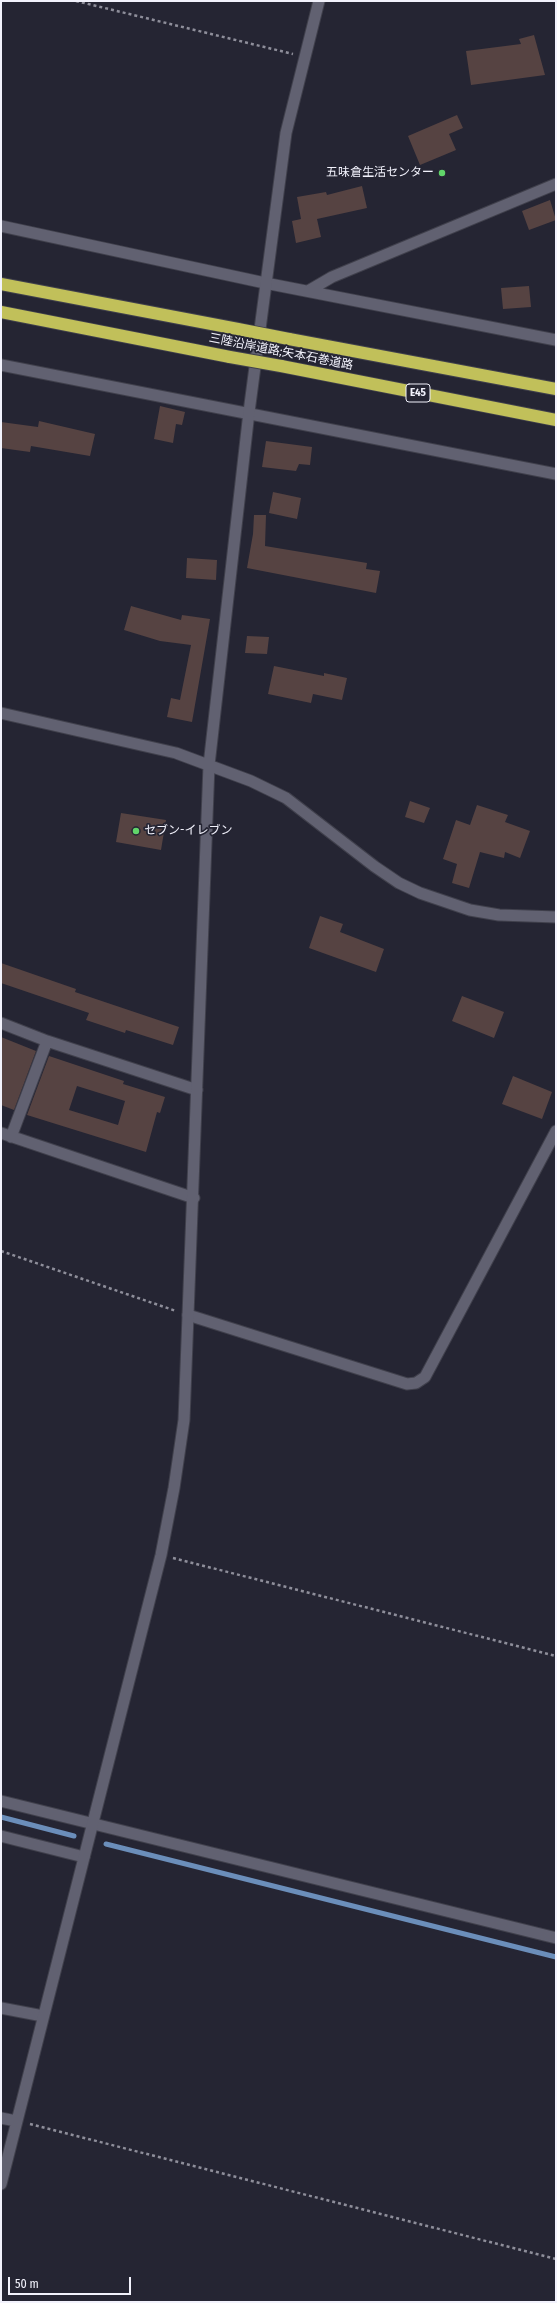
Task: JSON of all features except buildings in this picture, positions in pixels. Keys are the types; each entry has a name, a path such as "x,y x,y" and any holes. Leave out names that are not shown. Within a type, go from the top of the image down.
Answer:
{"highway":[{"name":"三陸沿岸道路;矢本石巻道路","path":"1,284 556,389"},
{"name":"三陸沿岸道路;矢本石巻道路","path":"1,312 556,420"}],"street":[{"path":"1,2184 160,1555 174,1488 184,1420 194,1198 209,765 248,412 286,133 319,1"},
{"path":"308,291 332,277 556,184"},
{"path":"1,226 265,283 556,340"},
{"path":"1,366 248,412 556,474"},
{"path":"1,713 176,753 257,783 286,798 374,866 420,893 470,910 499,915 556,917"},
{"path":"1,1023 47,1041 197,1090"},
{"path":"47,1041 6,1135 194,1198"},
{"path":"188,1315 407,1384 416,1383 425,1377 556,1131"},
{"path":"1,1801 556,1938"},
{"path":"1,1836 84,1857"},
{"path":"1,2008 43,2016"},
{"path":"1,2118 16,2121"}],"path":[{"path":"76,1 305,57"},
{"path":"1,1251 188,1315"},
{"path":"160,1555 556,1656"},
{"path":"16,2121 556,2259"}],"waterway":[{"path":"1,1817 74,1836"},
{"path":"106,1844 556,1957"}],"place":[{"name":"五味倉生活センター","path":"442,173"},
{"name":"セブン-イレブン","path":"136,831"}]}
